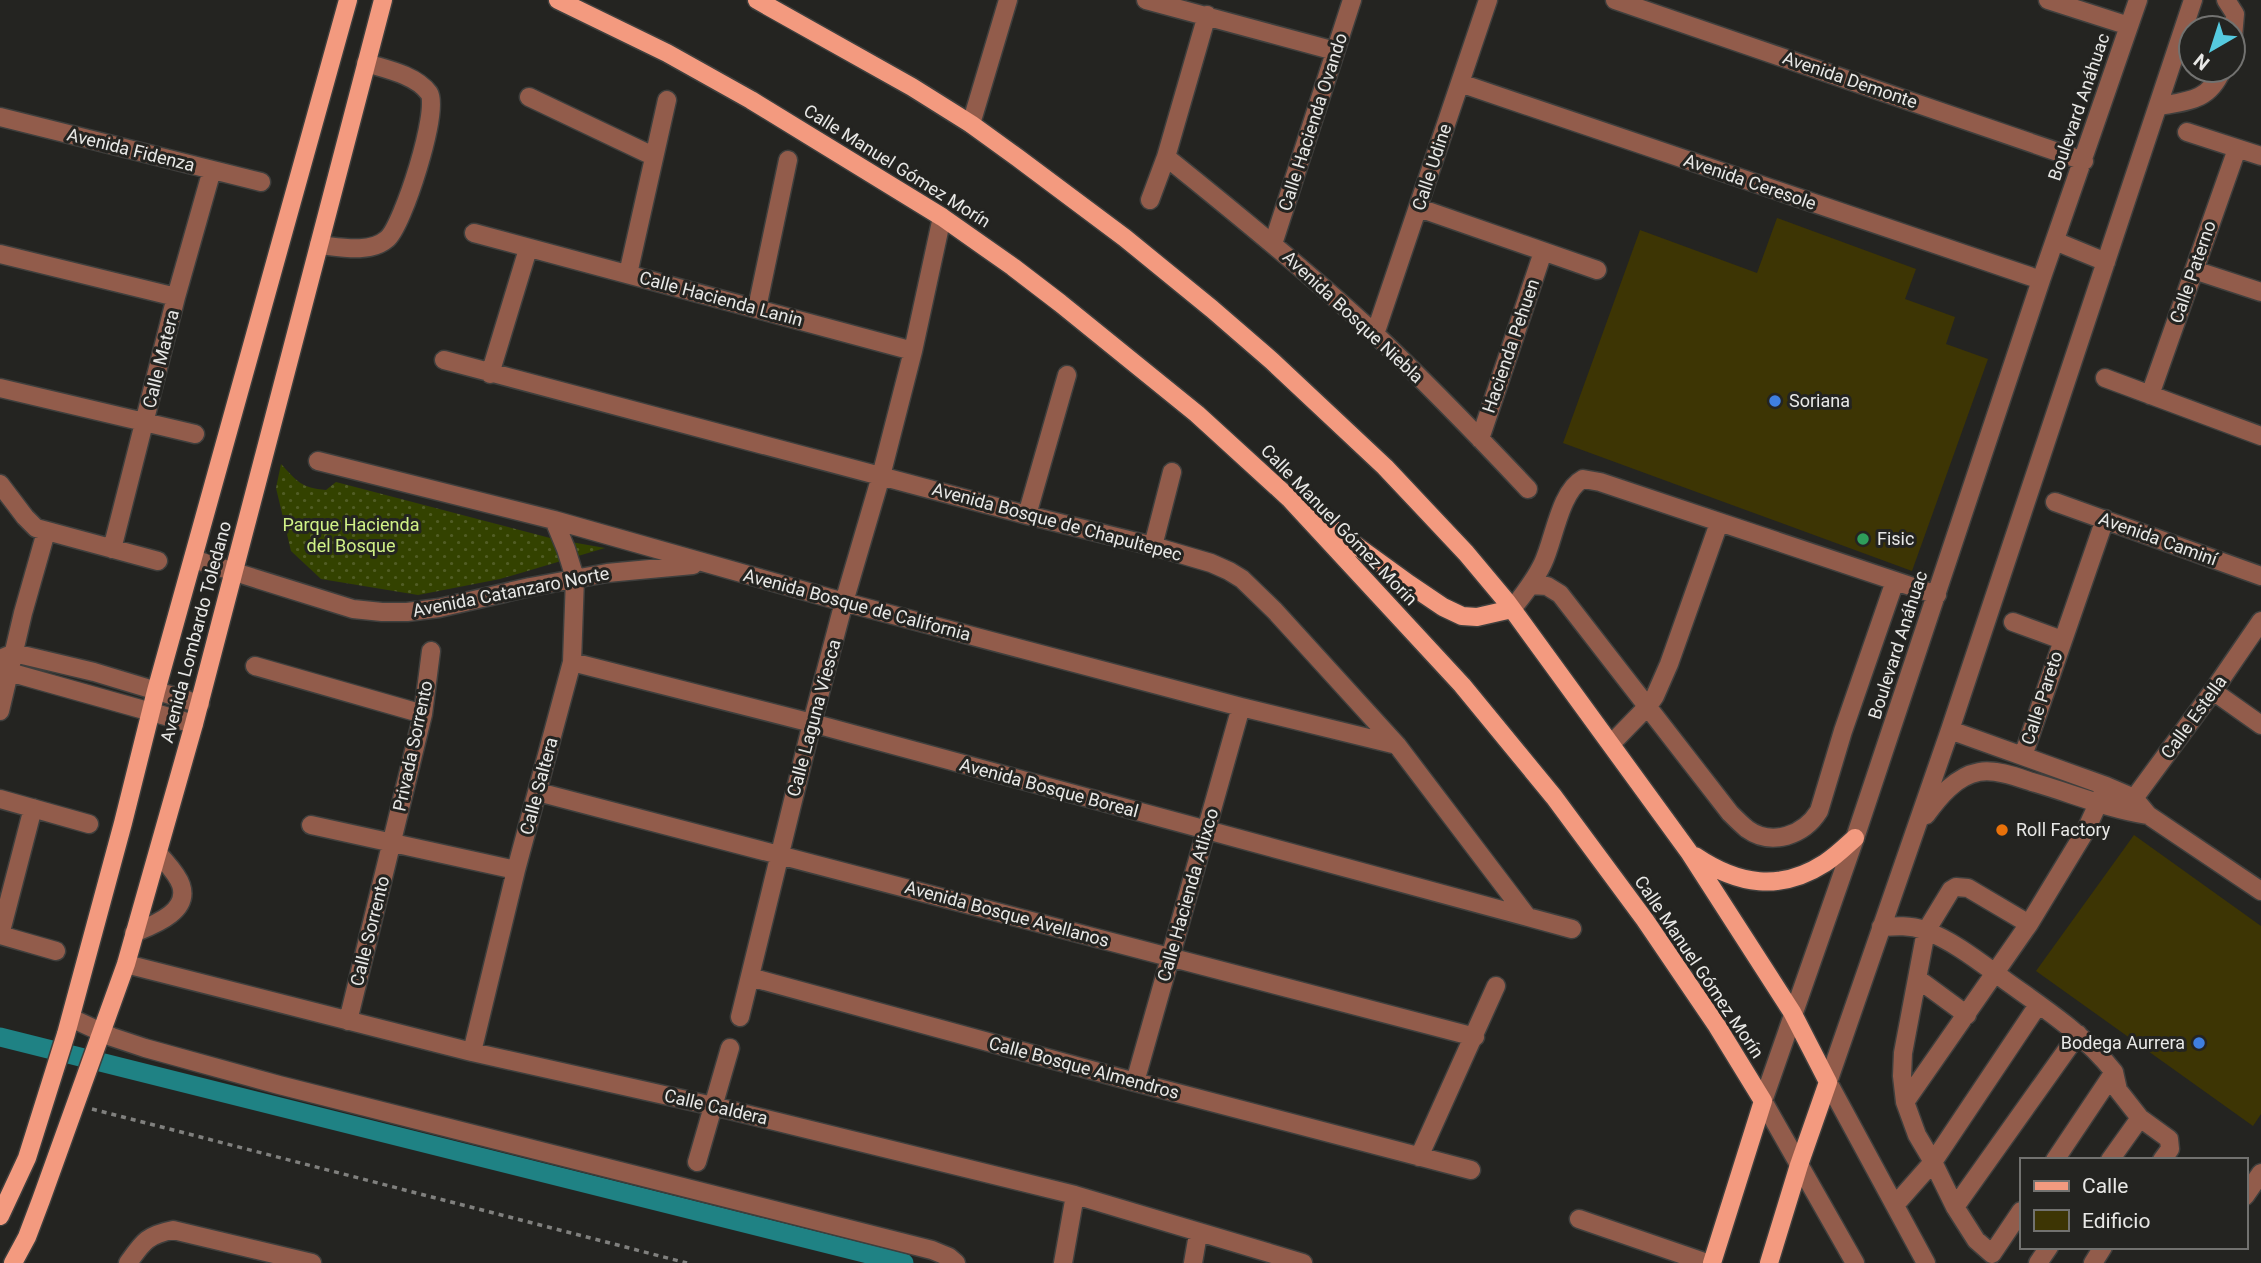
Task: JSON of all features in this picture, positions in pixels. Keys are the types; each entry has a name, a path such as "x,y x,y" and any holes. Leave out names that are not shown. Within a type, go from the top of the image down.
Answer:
{"main road":[{"name":"Avenida Lombardo Toledano","path":"0,1216 27,1158 69,1026 156,691 348,0"},
{"name":"Avenida Lombardo Toledano","path":"13,1263 27,1237 41,1200 126,964 200,704 383,0"},
{"name":"Calle Manuel Gómez Morín","path":"558,0 667,53 751,100 942,217 1013,267 1124,354 1197,414 1289,498 1462,685 1555,797 1674,962 1763,1101"},
{"path":"757,0 971,124 1125,239 1212,309 1385,467 1466,554 1512,609 1689,852 1792,1012 1828,1082 1798,1165 1769,1263"},
{"path":"1289,498 1443,607 1462,616 1477,617 1512,609"},
{"path":"1689,852 1729,876 1752,882 1776,881 1802,874 1825,863 1856,838"},
{"name":"Boulevard Anáhuac","path":"1712,1263 1763,1101"}],"street":[{"path":"971,124 1009,0"},
{"path":"1146,0 1335,51"},
{"name":"Calle Hacienda Ovando","path":"1273,244 1352,0"},
{"name":"Calle Udine","path":"1375,334 1489,0"},
{"name":"Avenida Demonte","path":"1615,0 2084,160"},
{"path":"2048,0 2129,26"},
{"name":"Boulevard Anáhuac","path":"1763,1101 1792,1012 1856,838 2041,280 2138,0"},
{"path":"1926,1263 1828,1082 1950,730 2193,0"},
{"path":"1150,201 1166,157 1207,15"},
{"path":"319,245 368,247 389,238 399,222 410,191 430,122 431,96 426,89 417,82 366,63"},
{"name":"Avenida Ceresole","path":"1460,83 2041,280"},
{"path":"2159,106 2203,95 2214,84"},
{"path":"528,97 653,156"},
{"path":"628,274 667,100"},
{"name":"Avenida Fidenza","path":"0,117 261,182"},
{"path":"2187,132 2261,156"},
{"name":"Calle Paterno","path":"2150,395 2237,149"},
{"name":"Avenida Bosque Niebla","path":"1166,157 1273,244 1375,334 1528,489"},
{"path":"757,308 789,160"},
{"name":"Calle Matera","path":"112,549 176,298 212,170"},
{"path":"1419,208 1597,270"},
{"name":"Calle Laguna Viesca","path":"740,1017 812,723 913,351 942,217"},
{"name":"Calle Hacienda Lanin","path":"474,233 913,351"},
{"path":"2055,241 2106,262"},
{"path":"491,374 528,248"},
{"name":"Hacienda Pehuen","path":"1480,439 1543,252"},
{"path":"0,254 176,298"},
{"path":"2194,270 2261,292"},
{"name":"Avenida Bosque de Chapultepec","path":"444,360 1211,563 1242,579 1397,745 1526,915"},
{"path":"1027,514 1067,375"},
{"path":"2105,378 2261,436"},
{"path":"0,388 195,434"},
{"name":"Avenida Bosque de California","path":"318,460 554,520 844,602 1241,707 1397,745"},
{"path":"1153,546 1172,472"},
{"path":"1512,609 1531,585 1549,549 1571,489 1583,479 1600,482 1937,595"},
{"path":"0,484 36,528 158,561"},
{"name":"Avenida Caminí","path":"2055,502 2261,576"},
{"name":"Calle Pareto","path":"2023,756 2105,519"},
{"name":"Calle Saltera","path":"472,1052 516,870 572,662 575,578 554,520"},
{"path":"1611,744 1655,696 1669,664 1718,523"},
{"path":"0,711 6,662 46,532"},
{"name":"Avenida Catanzaro Norte","path":"193,559 353,609 382,612 439,608 575,578 635,569 711,565"},
{"path":"1531,585 1547,586 1560,594 1730,813 1747,829 1771,837 1794,834 1813,821 1819,811 1843,731 1895,581"},
{"name":"Calle Estella","path":"2129,805 2261,621"},
{"name":"Calle Pareto","path":"2013,622 2062,640"},
{"name":"Privada Sorrento","path":"392,841 423,714 430,651"},
{"path":"6,662 94,672 200,704"},
{"path":"6,662 89,694 194,724"},
{"name":"Avenida Bosque Boreal","path":"572,662 812,723 1572,929"},
{"path":"255,666 423,714"},
{"path":"89,694 94,672"},
{"path":"2213,691 2261,725"},
{"name":"Calle Hacienda Atlixco","path":"1135,1082 1241,707"},
{"path":"1950,730 2023,756 2129,805 2261,891"},
{"path":"1915,829 1949,787 1982,771 2103,794"},
{"name":"Avenida Bosque Avellanos","path":"538,792 1475,1037"},
{"path":"1905,1102 2029,924 2066,864 2103,794"},
{"path":"0,799 89,824"},
{"path":"33,808 0,935 56,951"},
{"path":"311,824 516,870"},
{"name":"Calle Sorrento","path":"348,1021 392,841"},
{"path":"134,933 168,918 176,910 182,897 182,886 158,853"},
{"path":"2020,1213 1995,1259 1976,1240 1955,1207 1917,1135 1905,1102 1902,1076 1903,1053 1926,931 1951,890 1962,886 1975,891 2029,924"},
{"path":"1881,927 1905,925 1926,931 1967,954 2078,1034 2091,1045 2113,1072 2118,1090 2140,1118 2169,1139 2169,1149 2163,1158"},
{"name":"Calle Caldera","path":"126,964 472,1052 713,1105 1075,1195 1198,1234 1303,1263"},
{"name":"Calle Bosque Almendros","path":"750,977 1471,1170"},
{"path":"1918,979 1967,1014"},
{"path":"1419,1157 1496,986"},
{"path":"1895,1205 1933,1162 2038,1005"},
{"path":"69,1026 98,1038 145,1048 279,1085 932,1250 956,1263"},
{"path":"1955,1207 2078,1034"},
{"path":"697,1162 730,1048"},
{"path":"2056,1158 2113,1072"},
{"name":"Calle Manuel Gómez Morín","path":"1763,1101 1855,1263"},
{"path":"2111,1158 2140,1118"},
{"path":"2247,1193 2261,1172"},
{"path":"1063,1263 1075,1195"},
{"path":"1579,1219 1707,1263"},
{"path":"128,1263 140,1245 155,1234 173,1230 312,1263"},
{"path":"1194,1263 1198,1234"}],"path":[{"path":"75,1105 687,1263"}],"green space":[{"name":"Parque Hacienda del Bosque","path":"281,464 296,479 311,487 326,490 336,482 554,539 605,548 500,579 418,595 321,579 291,551 276,488"}],"building":[{"name":"Soriana","path":"1777,218 1916,269 1905,299 1955,317 1946,344 1988,359 1912,571 1563,443 1640,230 1757,273"},
{"name":"Bodega Aurrera","path":"2134,835 2261,926 2261,1114 2253,1126 2036,971"}],"waterway":[{"path":"0,1037 904,1263"}],"place":[{"name":"Soriana","path":"1775,401"},
{"name":"Fisic","path":"1863,539"},
{"name":"Roll Factory","path":"2002,830"},
{"name":"Bodega Aurrera","path":"2199,1043"}]}
